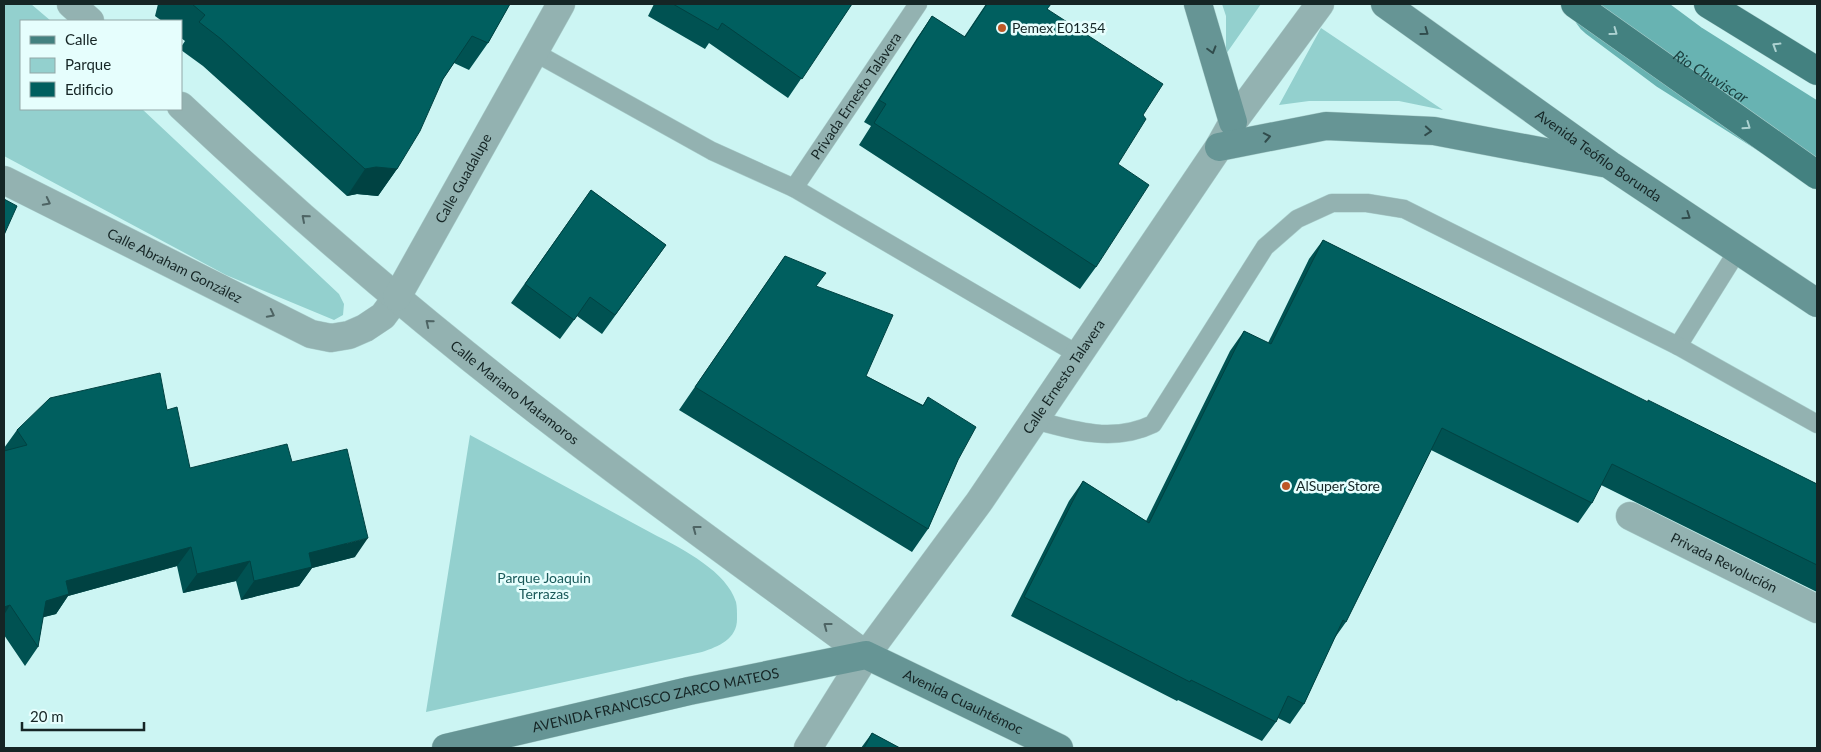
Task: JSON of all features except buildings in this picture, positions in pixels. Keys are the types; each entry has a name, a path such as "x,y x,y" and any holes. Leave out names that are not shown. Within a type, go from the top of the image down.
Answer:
{"main road":[{"path":"1198,4 1233,122"},
{"name":"Avenida Teófilo Borunda","path":"1386,4 1610,165 1817,303"},
{"path":"1575,4 1817,176"},
{"path":"1708,4 1817,71"},
{"path":"1219,147 1326,126 1434,131 1610,165"},
{"name":"AVENIDA FRANCISCO ZARCO MATEOS","path":"446,748 689,691 866,655"},
{"name":"Avenida Cuauhtémoc","path":"866,655 1059,748"}],"street":[{"path":"71,4 89,20"},
{"name":"Calle Guadalupe","path":"349,335 365,328 383,316 397,297 561,4"},
{"name":"Calle Ernesto Talavera","path":"808,748 866,655 979,502 1219,147 1233,122 1320,4"},
{"name":"Calle Mariano Matamoros","path":"182,107 257,177 397,297 560,429 866,655"},
{"name":"Calle Abraham González","path":"4,180 311,334 331,338 349,335"},
{"name":"Privada Revolución","path":"1630,516 1817,609"}],"lane":[{"name":"Privada Ernesto Talavera","path":"794,188 918,4"},
{"path":"534,52 712,151 794,188 1079,355"},
{"path":"1035,420 1067,429 1113,435 1138,431 1153,424 1265,246 1297,219 1332,203 1368,203 1404,209 1678,346 1817,424"},
{"path":"1678,346 1738,250"}],"green space":[{"path":"4,4 31,4 50,20 20,20 20,110 143,110 339,294 344,304 343,315 334,320 226,275 4,156"},
{"path":"1222,4 1261,4 1226,54 1226,16"},
{"path":"1321,28 1443,110 1399,101 1309,101 1279,105"},
{"name":"Parque Joaquin Terrazas","path":"470,435 679,548 714,571 724,581 736,602 736,625 731,636 721,644 702,652 426,712"}],"waterway":[{"name":"Rio Chuviscar","path":"1608,4 1679,57 1817,144"}],"place":[{"name":"Pemex E01354","path":"1002,28"},
{"name":"AlSuper Store","path":"1286,486"}]}
